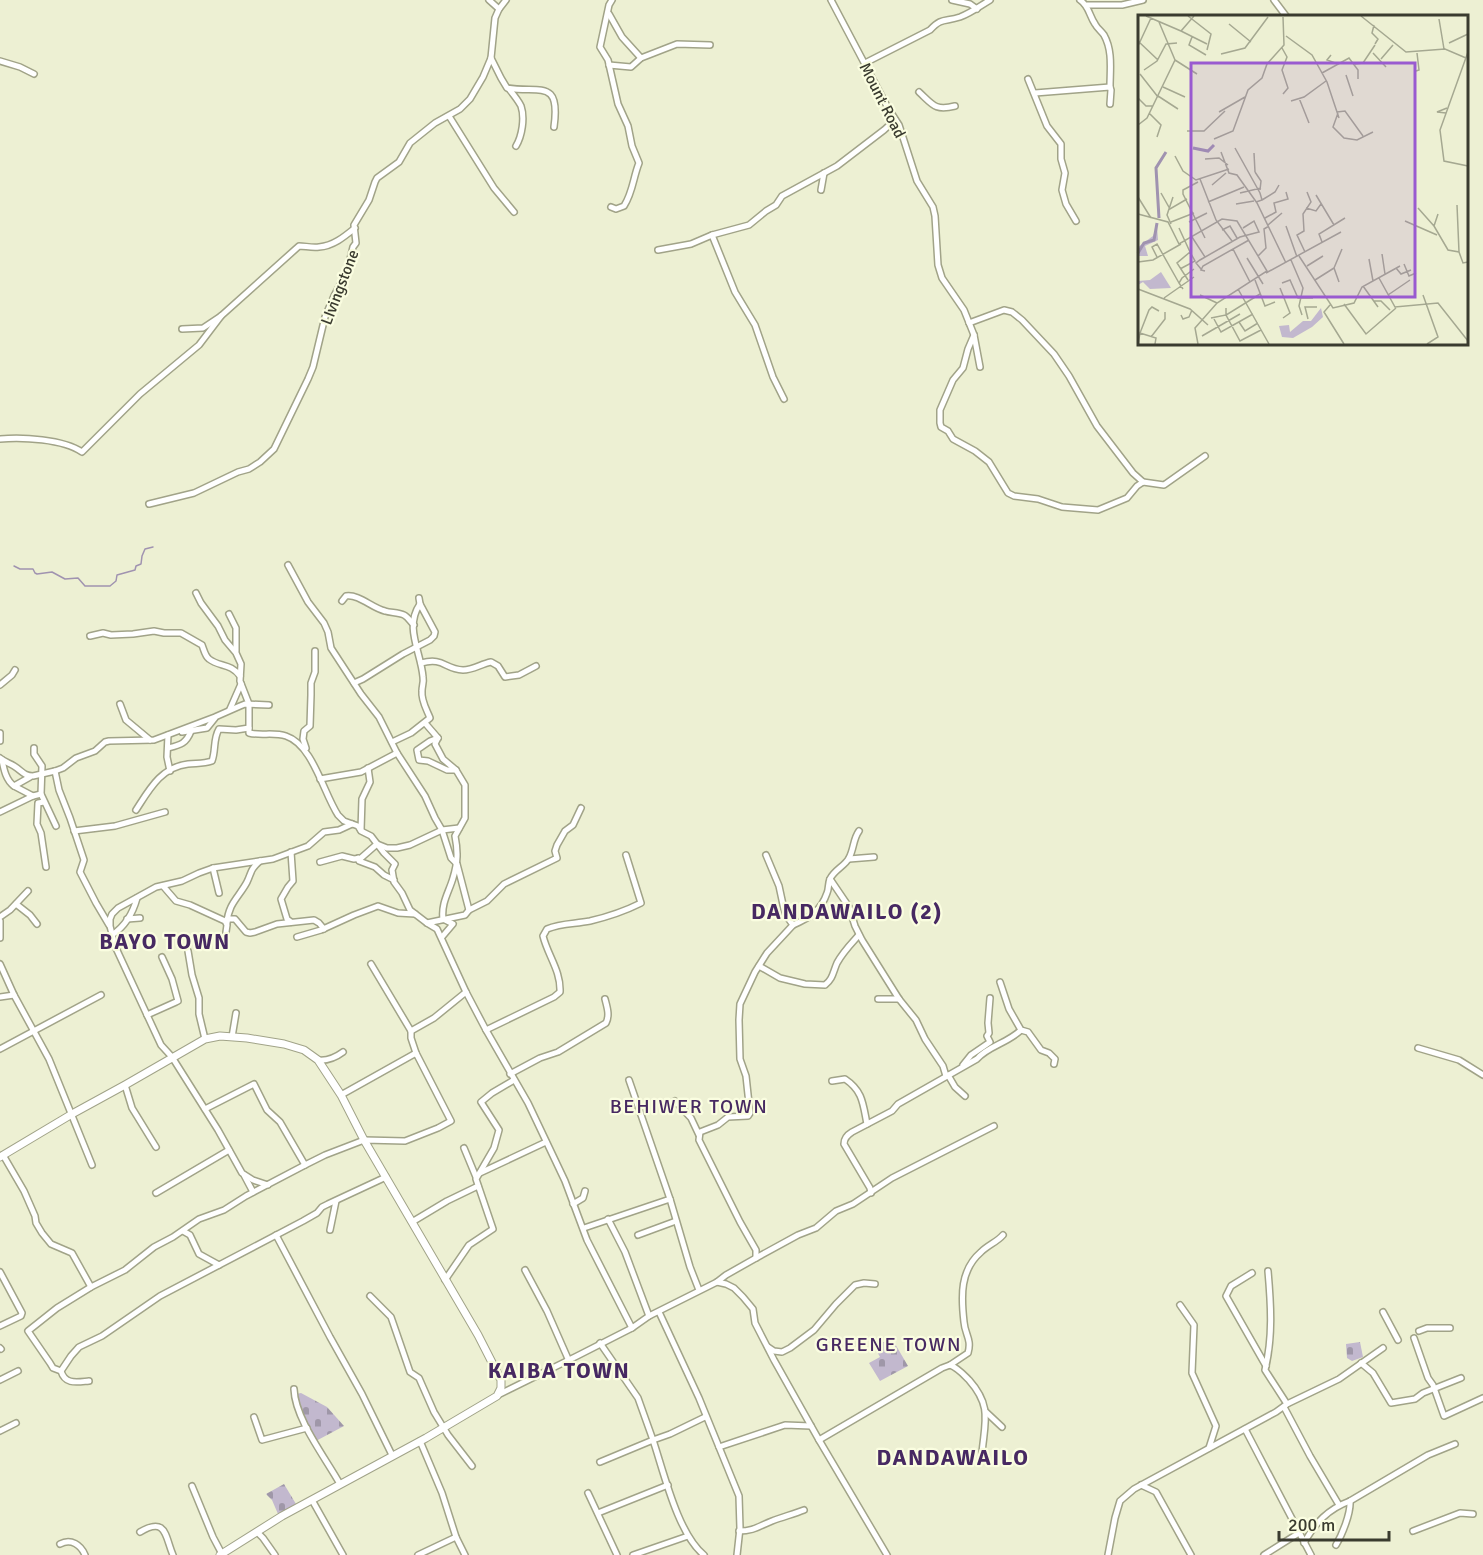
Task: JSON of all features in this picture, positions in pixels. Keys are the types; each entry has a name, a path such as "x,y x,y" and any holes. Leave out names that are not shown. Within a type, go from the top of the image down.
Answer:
{"main road":[{"path":"1,1156 205,1039 232,1037 295,1046 318,1060 341,1095 364,1140 478,1335 501,1380 501,1388 497,1396 282,1516 221,1555"}],"street":[{"path":"489,0 499,9"},
{"name":"LIvingstone","path":"149,504 194,493 249,469 274,449 313,367 325,317 349,267 356,243 354,225 369,200 377,178 399,162 410,143 435,123 460,110 470,99 491,58 495,18 506,0"},
{"path":"611,207 624,206 634,186 633,180 639,163 632,146 628,126 618,104 608,60 600,47 612,0"},
{"name":"Mount Road","path":"831,0 899,125 917,181 933,207 938,265 942,278 964,310 974,335 980,367"},
{"path":"952,0 970,4 977,9"},
{"path":"865,63 930,30 936,23 977,9 990,0"},
{"path":"1080,0 1087,4 1122,5 1143,0"},
{"path":"1274,0 1285,15"},
{"path":"1087,4 1095,24 1103,33 1110,52 1110,104"},
{"path":"608,13 622,37 641,58"},
{"path":"609,65 632,67 641,58 677,44 710,45"},
{"path":"491,58 522,112 521,139 516,146"},
{"path":"0,61 34,74"},
{"path":"1028,79 1047,126 1061,144 1061,159 1065,173 1062,190 1066,204 1076,221"},
{"path":"1035,93 1110,87"},
{"path":"509,89 549,92 555,109 554,127"},
{"path":"919,92 935,108 944,109 955,106"},
{"path":"449,116 494,188 514,212"},
{"path":"658,250 691,244 712,235 749,225 776,205 782,196 854,153 895,120"},
{"path":"820,190 824,173"},
{"path":"182,329 202,328 221,316 299,246 328,245 355,228"},
{"path":"712,235 735,292 755,325 773,377 784,399"},
{"path":"969,323 1004,310 1012,312 1022,320 1054,354 1097,426 1132,473 1143,482 1164,485 1204,456"},
{"path":"0,439 22,437 74,446 82,452 140,394 199,345 221,316"},
{"path":"974,335 963,368 953,380 940,410 940,423 953,439 989,462 1008,494 1038,499 1062,507 1098,510 1127,498 1143,482"},
{"path":"288,565 308,602 324,623 331,648 379,717 397,753 425,795 442,830 451,858 457,864 469,910"},
{"path":"196,593 241,664 241,684 249,704 250,734 280,734 300,743 338,815 371,836 395,864 392,870 394,880 410,910 437,929 442,937 466,992 528,1103 565,1181 587,1240 632,1328"},
{"path":"342,601 346,596 352,596 386,612 400,613 414,625"},
{"path":"354,683 363,679 416,647 430,640 434,636 435,632 419,601 414,614 416,647 424,681 422,696 430,718 404,737 392,742"},
{"path":"229,614 236,628 236,653"},
{"path":"90,636 103,633 133,634 154,630 164,633 181,633 200,643 209,659 236,669 240,676"},
{"path":"308,755 303,739 304,730 310,726 315,651"},
{"path":"421,663 433,660 463,670 491,662 498,666 505,677 519,675 536,666"},
{"path":"0,685 15,670"},
{"path":"230,710 241,684"},
{"path":"120,704 126,720 151,741"},
{"path":"14,786 30,777 63,768 80,755 95,751 105,742 151,741 249,704 269,705"},
{"path":"174,732 207,728 215,717"},
{"path":"425,723 438,738"},
{"path":"136,810 149,788 166,772 188,764 203,764 212,761 216,750 214,738 219,729 249,728"},
{"path":"168,748 187,741 191,731"},
{"path":"0,734 0,741"},
{"path":"168,735 167,757 170,771"},
{"path":"438,738 435,744 443,759 456,771 465,785 465,819 455,836 458,850 457,864 442,906 443,919"},
{"path":"438,738 417,750 419,760 456,771"},
{"path":"34,748 34,754 42,766 41,794 56,826"},
{"path":"320,779 361,772 397,753"},
{"path":"1,759 30,777"},
{"path":"1,759 4,772 10,782 33,796"},
{"path":"361,831 362,799 370,782 368,768"},
{"path":"55,771 59,790 84,860 80,872 110,926"},
{"path":"0,812 41,794"},
{"path":"44,802 38,803 37,824 41,833 46,867"},
{"path":"427,923 465,915 469,910 487,901 504,884 557,858 555,851 557,844 565,831 573,825 581,808"},
{"path":"75,831 115,826 165,812"},
{"path":"253,1192 205,1109 172,1057 161,1045 115,946 110,919 118,908 151,889 175,883 213,868 273,859 308,846 324,832 339,830 352,824"},
{"path":"377,844 390,848 403,847 442,830 459,828"},
{"path":"699,1137 700,1132 718,1125 729,1117 748,1116 750,1113 746,1076 740,1059 740,1004 767,953 793,926 811,917 819,907 827,894 830,879 849,860 855,836 859,831"},
{"path":"320,862 342,856 358,858 367,854 377,844"},
{"path":"291,852 293,881 281,899 287,919 293,923"},
{"path":"486,1030 560,992 556,968 543,936 547,929 558,924 589,921 641,903 626,855"},
{"path":"766,855 779,886 785,914 793,926"},
{"path":"849,860 874,857"},
{"path":"358,858 359,861 375,867 394,880"},
{"path":"227,925 230,908 247,882 252,868 261,860"},
{"path":"213,868 219,893"},
{"path":"830,879 849,908 855,926 899,999 916,1020 955,1087 965,1096"},
{"path":"170,894 175,883"},
{"path":"163,886 176,901 205,910 225,921 227,925"},
{"path":"0,938 0,919 28,891"},
{"path":"112,935 121,928 137,898"},
{"path":"16,904 37,924"},
{"path":"297,937 324,929 378,906 398,913 415,914"},
{"path":"230,908 238,922 246,932 250,933 277,924 314,920 324,929"},
{"path":"126,920 140,918"},
{"path":"227,925 235,919 238,922"},
{"path":"442,937 453,924 443,919"},
{"path":"759,966 780,978 805,984 825,985 831,980 835,966 845,950 860,935"},
{"path":"188,951 199,998 199,1014 205,1039"},
{"path":"147,1016 177,1002 172,979 162,957"},
{"path":"0,964 49,1059 92,1166"},
{"path":"89,1381 65,1380 61,1371 53,1368 28,1331 57,1308 125,1270 154,1247 199,1219 224,1210 253,1192 325,1155 364,1140 405,1141 452,1121 416,1053 411,1031 371,964"},
{"path":"1000,982 1009,1009 1021,1030 1028,1032 1041,1050 1049,1053 1055,1059 1054,1064"},
{"path":"411,1031 434,1018 466,992"},
{"path":"0,997 14,995"},
{"path":"0,1049 101,995"},
{"path":"477,1175 494,1148 499,1130 481,1101 540,1058 558,1052 606,1023 608,1013 605,999"},
{"path":"878,999 899,999"},
{"path":"960,1068 971,1055 990,1042 987,1036 990,999"},
{"path":"232,1037 236,1013"},
{"path":"871,1193 844,1144 844,1139 892,1111 898,1104 977,1059 981,1054 1015,1036 1021,1030"},
{"path":"1418,1048 1459,1060 1483,1075"},
{"path":"318,1060 335,1058 343,1052"},
{"path":"341,1095 416,1053"},
{"path":"832,1081 845,1079 855,1086 862,1100 867,1124"},
{"path":"629,1080 699,1290"},
{"path":"205,1109 254,1084 267,1110 280,1122 305,1165"},
{"path":"125,1085 132,1108 156,1148"},
{"path":"675,1101 691,1118 705,1154 756,1250 756,1258"},
{"path":"497,1396 717,1282 798,1235 816,1228 836,1211 853,1204 892,1178 994,1126"},
{"path":"477,1175 546,1142"},
{"path":"445,1280 469,1245 493,1229 478,1186 477,1175 464,1148"},
{"path":"156,1193 229,1150"},
{"path":"1,1156 24,1191 36,1223 48,1240 72,1253 91,1287"},
{"path":"242,1173 268,1185"},
{"path":"61,1371 79,1347 102,1336 160,1296 317,1213 322,1207 386,1177"},
{"path":"412,1222 478,1186"},
{"path":"573,1204 584,1198 585,1191"},
{"path":"584,1228 670,1199"},
{"path":"330,1230 336,1201"},
{"path":"608,1219 625,1252 649,1316"},
{"path":"638,1235 676,1221"},
{"path":"183,1231 190,1235 199,1254 219,1265"},
{"path":"819,1440 968,1353 970,1345 964,1328 963,1281 972,1260 1003,1234"},
{"path":"276,1235 362,1394 392,1455"},
{"path":"525,1270 547,1311 568,1360"},
{"path":"1269,1271 1272,1322 1270,1349 1265,1370 1286,1405 1310,1456 1339,1505"},
{"path":"0,1272 22,1313 21,1316 0,1326"},
{"path":"1252,1273 1231,1286 1226,1296 1266,1366"},
{"path":"717,1282 734,1288 753,1309 755,1323 767,1347 887,1555"},
{"path":"767,1347 782,1352 790,1348 814,1330 855,1285 875,1284"},
{"path":"370,1296 391,1317 410,1372 419,1378 443,1428 472,1466"},
{"path":"1180,1305 1194,1325 1192,1372 1216,1426 1209,1448"},
{"path":"659,1312 699,1398 739,1496 737,1555"},
{"path":"1383,1312 1398,1340"},
{"path":"1419,1331 1427,1328 1450,1328"},
{"path":"1414,1338 1444,1416 1483,1398"},
{"path":"600,1343 638,1398 679,1518 688,1536 704,1555"},
{"path":"1108,1555 1120,1501 1141,1485 1339,1378 1383,1348"},
{"path":"1361,1363 1372,1373 1391,1402 1414,1399 1434,1388 1461,1378"},
{"path":"950,1365 958,1368 983,1398 986,1412 982,1453"},
{"path":"0,1380 18,1371"},
{"path":"294,1389 297,1406 340,1484"},
{"path":"986,1412 1002,1427"},
{"path":"600,1462 670,1434 705,1417"},
{"path":"254,1418 262,1440 308,1428"},
{"path":"0,1431 16,1423"},
{"path":"719,1447 785,1425 811,1426"},
{"path":"1245,1429 1311,1555"},
{"path":"420,1441 442,1493 456,1538 465,1555"},
{"path":"1305,1543 1311,1530 1325,1514 1339,1505 1350,1502 1428,1455 1455,1444"},
{"path":"598,1513 668,1485"},
{"path":"1141,1485 1156,1492 1191,1555"},
{"path":"192,1486 221,1555"},
{"path":"588,1493 617,1555"},
{"path":"312,1500 343,1555"},
{"path":"1336,1545 1351,1505 1350,1502"},
{"path":"739,1531 751,1531 768,1522 804,1510"},
{"path":"1413,1531 1460,1513 1473,1514"},
{"path":"140,1532 149,1527 161,1528 169,1539 173,1555"},
{"path":"257,1532 275,1555"},
{"path":"1264,1555 1299,1533"},
{"path":"633,1555 688,1536"},
{"path":"418,1555 456,1538"},
{"path":"60,1544 71,1542 78,1545 85,1555"}],"green space":[{"path":"872,1342 894,1342 908,1366 880,1381 869,1363 880,1357"},
{"path":"1360,1342 1363,1357 1352,1361 1347,1358 1346,1344"},
{"path":"301,1393 327,1407 344,1426 314,1442 291,1395"},
{"path":"284,1484 296,1504 278,1514 272,1500 266,1494"}],"waterway":[{"path":"14,566 20,569 33,569 37,574 52,572 65,579 78,578 85,586 110,586 116,581 117,575 135,570 136,566 141,564 145,549 153,547"}],"district":[{"name":"DANDAWAILO (2)","path":"847,911"},
{"name":"BAYO TOWN","path":"165,941"},
{"name":"BEHIWER TOWN","path":"689,1106"},
{"name":"GREENE TOWN","path":"889,1344"},
{"name":"KAIBA TOWN","path":"559,1370"},
{"name":"DANDAWAILO","path":"953,1457"}]}
